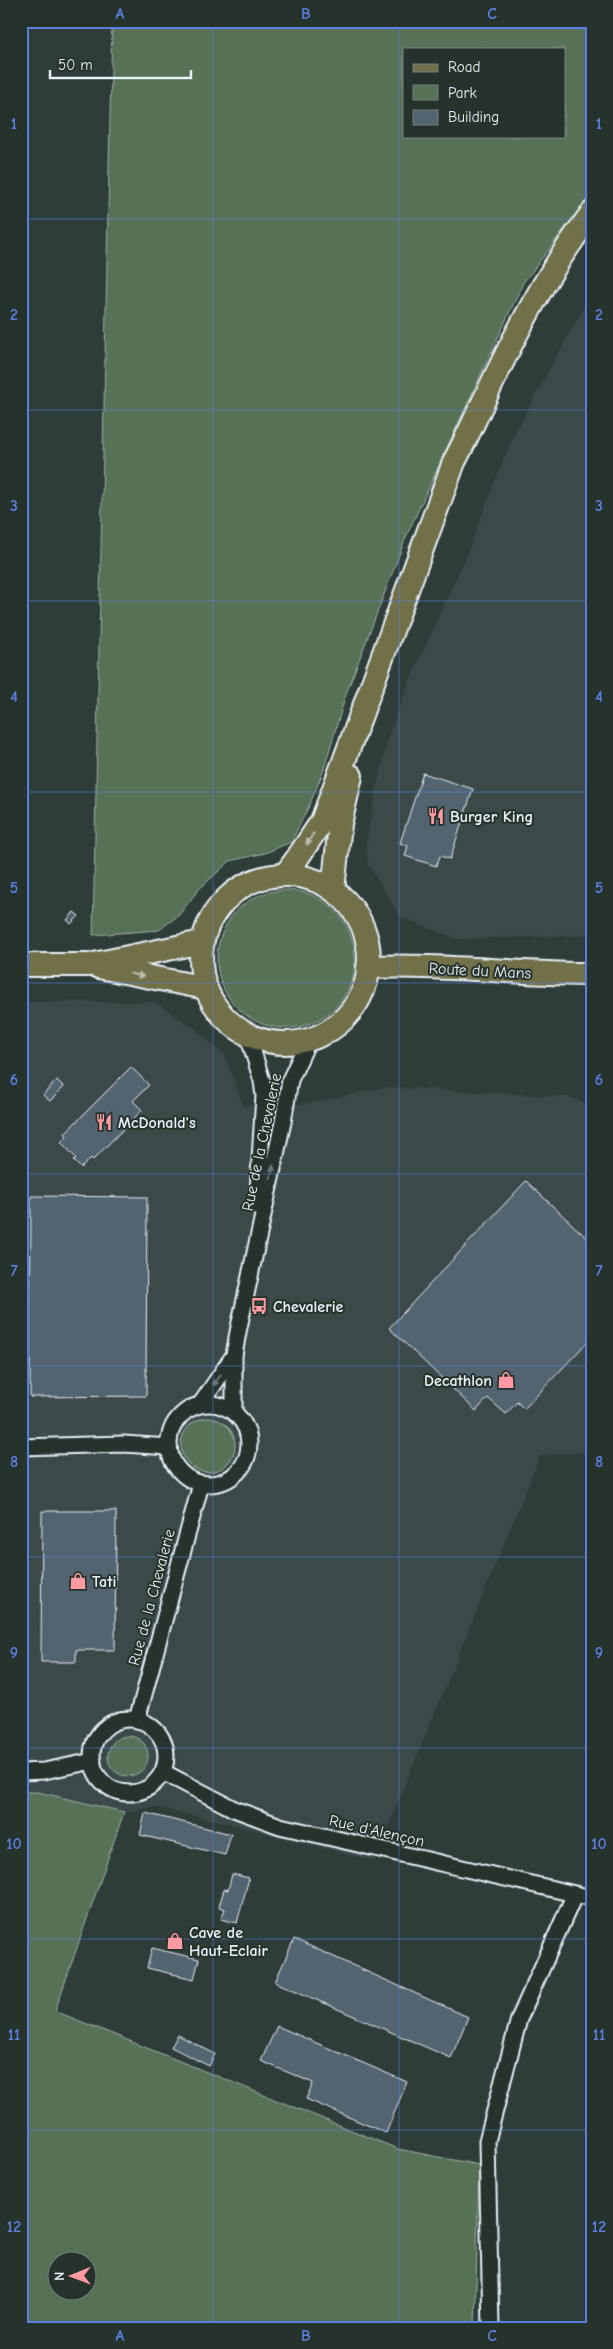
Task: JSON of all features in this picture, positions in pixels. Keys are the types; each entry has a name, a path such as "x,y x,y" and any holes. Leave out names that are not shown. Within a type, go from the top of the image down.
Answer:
{"main road":[{"path":"285,874 322,820 454,462 522,323 572,240 592,213"},
{"path":"333,890 340,824 351,772 482,408"},
{"path":"285,874 310,878 333,890 349,905 361,924 367,945 368,967 362,991 350,1012 331,1029 309,1039 288,1043 268,1041 248,1035 225,1018 216,1007 206,988 200,965 202,942 212,915 231,893 256,879 285,874"},
{"path":"89,965 202,942"},
{"path":"21,965 89,965 206,988"},
{"name":"Route du Mans","path":"368,967 405,965 487,971 592,974"}],"street":[{"name":"Rue de la Chevalerie","path":"248,1035 262,1081 264,1096 254,1254"},
{"name":"Rue de la Chevalerie","path":"234,1413 234,1355 254,1254 283,1122 290,1080 309,1039"},
{"name":"Rue de la Chevalerie","path":"200,1405 234,1355"},
{"path":"200,1405 218,1405 234,1413 242,1421 249,1442 245,1463 231,1478 216,1484 201,1484 192,1481 179,1471 170,1455 169,1447 172,1428 177,1420 183,1414 200,1405"},
{"path":"21,1447 124,1444 169,1447"},
{"name":"Rue de la Chevalerie","path":"137,1720 201,1484"},
{"path":"137,1720 152,1727 162,1740 166,1756 162,1772 156,1782 146,1789 135,1793 124,1793 112,1789 102,1782 96,1772 93,1761 94,1745 102,1732 114,1722 137,1720"},
{"path":"21,1772 44,1771 93,1761"},
{"name":"Rue d'Alençon","path":"162,1772 234,1809 280,1826 574,1896 592,1898"},
{"path":"491,2328 487,2141 519,2020 574,1896"}],"shaded area":[{"path":"592,293 592,935 458,939 400,917 368,864 366,844 377,786 389,734 409,682 464,561 513,436"},
{"path":"21,1002 155,1002 198,1031 225,1055 243,1106 308,1104 385,1087 569,1097 592,1106 592,1451 540,1456 374,1861 224,1822 155,1807 124,1812 38,1792 21,1792"}],"green space":[{"path":"112,21 592,21 592,193 523,283 406,537 346,694 323,772 309,806 291,842 265,853 230,861 198,890 179,915 159,930 93,935"},
{"path":"286,890 312,895 335,910 350,933 355,959 350,985 335,1008 312,1023 286,1028 260,1023 237,1008 222,985 217,959 222,933 237,910 260,895"},
{"path":"208,1418 218,1420 227,1426 233,1435 235,1445 233,1455 227,1464 218,1470 208,1472 198,1470 189,1464 183,1455 181,1445 183,1435 189,1426 198,1420"},
{"path":"132,1736 139,1739 145,1745 148,1756 147,1764 139,1773 132,1776 124,1776 117,1773 109,1764 108,1752 111,1745 120,1737"},
{"path":"21,1792 38,1792 124,1812 55,2011 398,2149 479,2165 475,2328 21,2328"}],"building":[{"name":"Burger King","path":"423,773 473,789 450,859 440,856 436,866 405,856 408,846 400,843"},
{"path":"74,912 79,916 71,924 67,920"},
{"name":"McDonald's","path":"131,1067 149,1085 133,1101 142,1110 93,1160 91,1158 81,1168 73,1160 76,1158 61,1142 67,1136 65,1133"},
{"path":"57,1080 64,1087 50,1101 43,1095"},
{"path":"526,1181 592,1243 592,1337 524,1409 517,1402 506,1414 488,1398 476,1411 389,1328"},
{"path":"31,1196 147,1197 146,1396 30,1397"},
{"name":"Tati","path":"42,1511 116,1511 115,1650 76,1650 76,1662 41,1662"},
{"path":"145,1813 231,1834 225,1855 140,1835"},
{"path":"232,1874 249,1878 237,1923 221,1919 225,1909 219,1907 224,1889 228,1890"},
{"path":"294,1939 468,2017 451,2058 275,1982"},
{"path":"152,1948 199,1959 194,1979 147,1968"},
{"path":"277,2026 407,2082 386,2133 306,2099 313,2083 261,2061"},
{"path":"178,2035 215,2054 209,2066 171,2047"}],"place":[{"name":"Burger King","path":"436,816"},
{"name":"McDonald's","path":"104,1122"},
{"name":"Chevalerie","path":"259,1306"},
{"name":"Decathlon","path":"506,1380"},
{"name":"Tati","path":"78,1581"},
{"name":"Cave de Haut-Eclair","path":"175,1941"}]}
